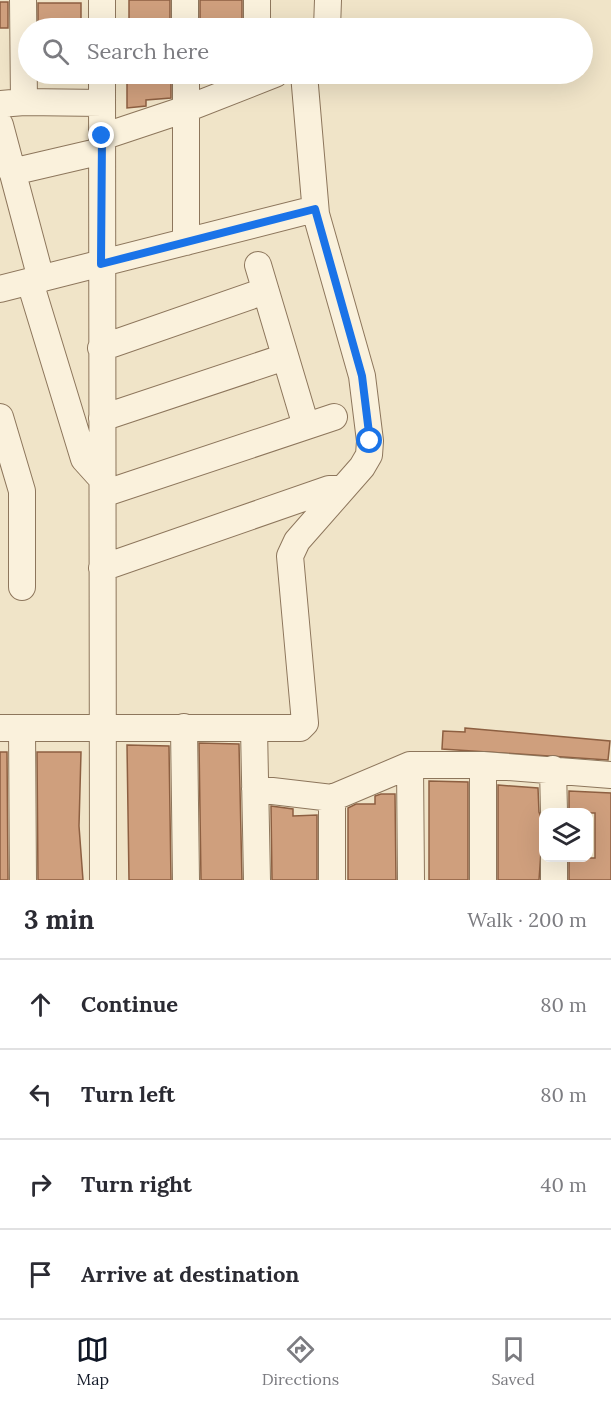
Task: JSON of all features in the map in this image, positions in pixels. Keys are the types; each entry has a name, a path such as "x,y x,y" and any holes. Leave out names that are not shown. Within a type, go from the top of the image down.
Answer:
{"street":[{"path":"21,18 23,0"},
{"path":"102,0 102,18"},
{"path":"185,0 185,18"},
{"path":"257,0 257,18"},
{"path":"327,18 328,0"},
{"path":"18,47 12,103 102,103"},
{"path":"102,84 103,880"},
{"path":"186,84 186,242"},
{"path":"12,172 102,144 245,84"},
{"path":"23,880 11,728 300,728 305,723 290,556 297,541 369,455 370,441 362,376 315,209 305,84"},
{"path":"0,125 35,280 84,459 102,487"},
{"path":"0,289 315,209"},
{"path":"258,265 306,426"},
{"path":"101,348 265,291"},
{"path":"102,418 285,357"},
{"path":"0,417 22,491 22,587"},
{"path":"102,487 333,417"},
{"path":"102,568 329,489 341,489"},
{"path":"183,727 186,880"},
{"path":"254,728 256,880"},
{"path":"255,789 332,798 410,765 483,765 611,775"},
{"path":"410,765 411,880"},
{"path":"483,765 483,880"},
{"path":"554,769 554,808"},
{"path":"332,798 332,880"},
{"path":"554,862 554,880"}],"building":[{"path":"129,0 170,0 170,18 129,18"},
{"path":"200,0 242,0 242,18 200,18"},
{"path":"0,2 8,2 8,28 0,28"},
{"path":"38,3 81,3 81,18 38,18"},
{"path":"127,84 171,84 171,98 146,100 146,106 127,108"},
{"path":"465,728 610,741 608,760 442,749 443,731 465,732"},
{"path":"199,743 239,744 242,880 201,880"},
{"path":"127,745 169,746 171,880 129,880"},
{"path":"0,752 7,752 8,880 0,880"},
{"path":"37,752 81,752 79,826 83,880 38,880"},
{"path":"429,781 468,782 468,880 429,880"},
{"path":"498,785 538,788 539,880 498,880"},
{"path":"569,791 611,793 611,880 569,880 569,862 593,862 595,858 595,813 593,813 593,808 569,808"},
{"path":"395,794 396,880 348,880 348,808 356,804 375,804 375,796"},
{"path":"271,806 293,809 293,816 317,815 317,880 272,880"}],"route":[{"path":"102,136 101,264 315,209 362,376 370,441"}]}
